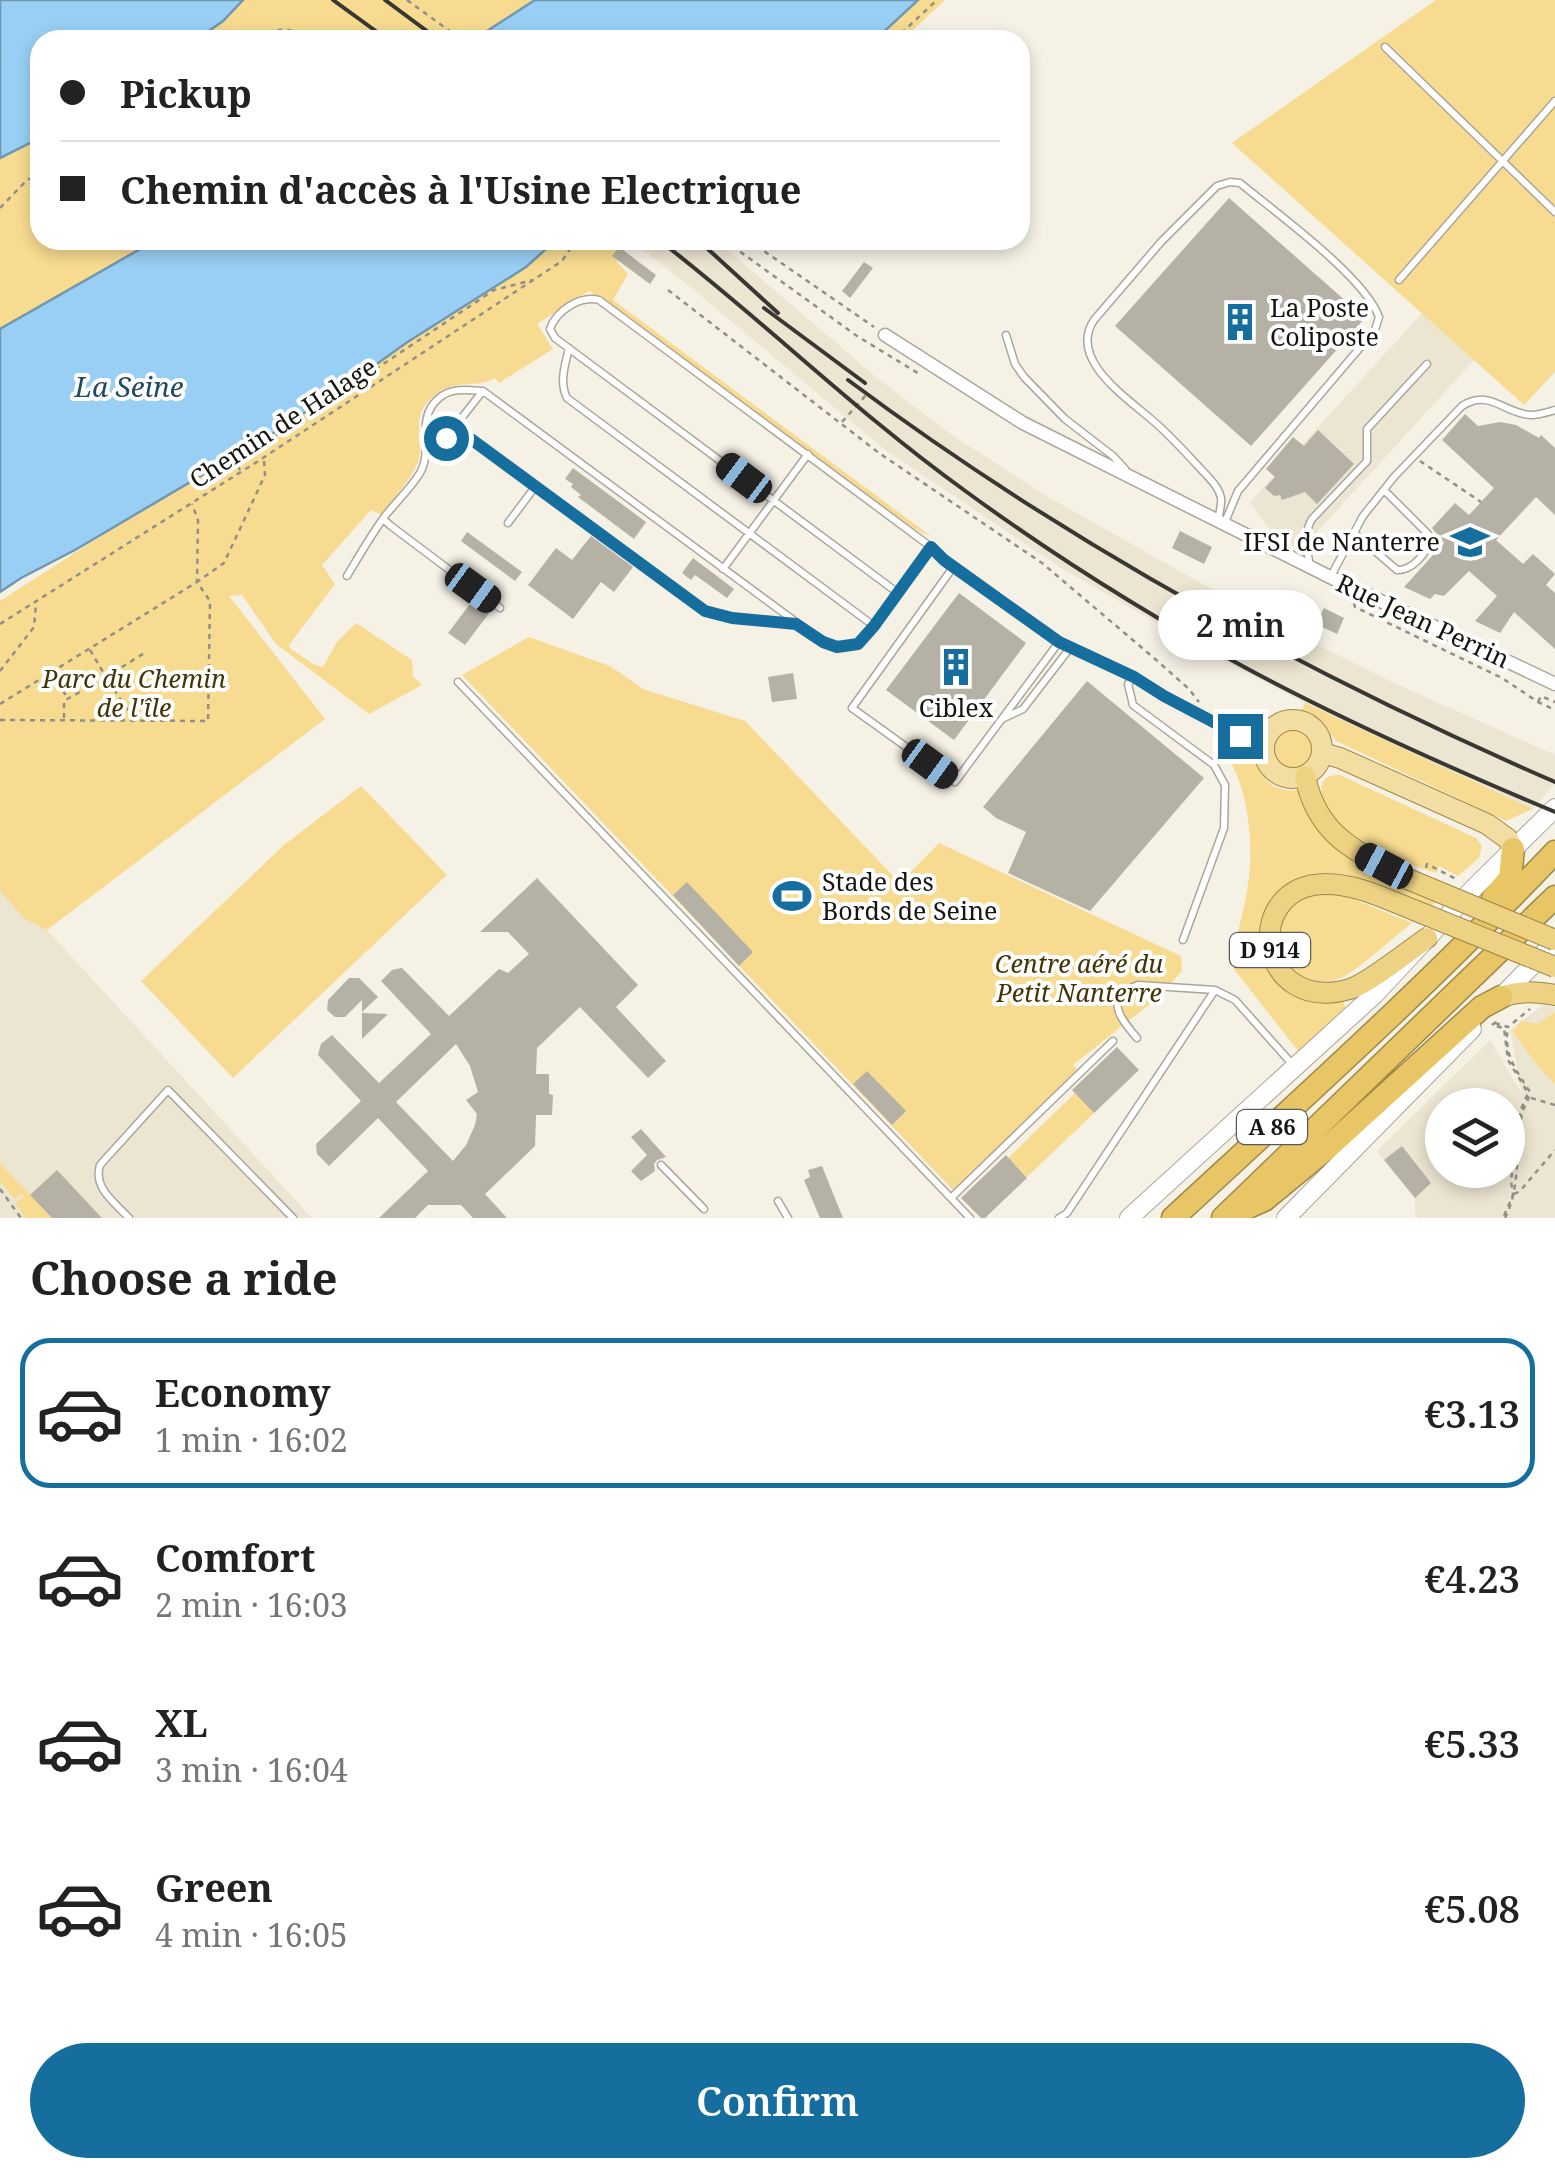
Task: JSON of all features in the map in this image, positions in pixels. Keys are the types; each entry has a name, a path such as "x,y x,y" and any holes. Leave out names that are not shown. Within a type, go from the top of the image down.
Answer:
{"highway":[{"path":"1305,776 1318,815 1358,852 1410,880 1555,941"},
{"path":"1370,1037 1372,1020 1506,885 1512,874 1513,850"},
{"name":"A 86","path":"1173,1218 1370,1037 1555,852"},
{"name":"D 914","path":"1427,938 1357,986 1332,992 1308,990 1279,972 1269,936 1274,915 1287,898 1309,886 1342,885 1364,890 1555,967"},
{"name":"A 86","path":"1224,1217 1555,897"},
{"path":"1224,1217 1264,1200 1482,1007 1517,992 1555,995"}],"main road":[{"path":"1301,721 1318,733 1323,753 1317,767 1295,779 1276,773 1265,757 1264,747 1272,729 1280,723 1301,721"},
{"path":"1323,753 1486,824 1508,838 1513,850"},
{"path":"1129,1218 1375,994 1555,808"},
{"path":"1286,1218 1432,1072 1555,941"}],"street":[{"name":"Rue Jean Perrin","path":"885,335 1023,423 1330,578 1555,684"}],"lane":[{"path":"1386,47 1555,212"},
{"path":"1400,280 1555,101"},
{"path":"1230,182 1240,183 1318,248 1364,291 1379,317 1375,330 1238,491 1221,522 1219,492 1162,428 1100,374 1086,340 1087,329 1161,242 1218,186 1230,182"},
{"path":"898,593 555,338 550,329 553,319 581,300 599,300 1059,642 1134,677 1240,736 1266,738"},
{"path":"1006,335 1015,364 1024,377 1133,478"},
{"path":"569,348 563,382 567,398 874,626"},
{"path":"1310,567 1306,534 1312,519 1368,460 1367,429 1426,364"},
{"path":"347,576 383,519 421,472 428,413 438,398 451,391 483,391 796,624 837,647 858,644 931,547"},
{"path":"446,438 483,391"},
{"path":"1330,578 1362,516 1462,406 1473,399 1524,414 1555,410"},
{"path":"456,428 705,611 732,618 796,624"},
{"path":"722,569 808,454"},
{"path":"508,523 535,486"},
{"path":"1354,533 1396,570 1410,567 1429,548 1432,539 1384,490"},
{"path":"383,519 500,608"},
{"path":"954,566 852,708 955,782 1059,642"},
{"path":"1000,719 1023,708 1070,648"},
{"path":"1134,677 1128,684 1133,705 1214,766 1226,785 1224,828 1183,940"},
{"path":"458,682 970,1218"},
{"path":"1137,1038 1121,1020 1117,1006 1126,990 1138,985 1215,990 1235,1000 1296,1067"},
{"path":"1059,1218 1067,1213 1215,990"},
{"path":"951,1198 1113,1041"},
{"path":"129,1218 100,1187 97,1172 168,1090 293,1218"},
{"path":"661,1165 704,1209"},
{"path":"778,1200 788,1218"}],"path":[{"path":"407,0 448,30"},
{"path":"905,30 937,0"},
{"path":"0,208 30,179"},
{"name":"Chemin de Halage","path":"0,624 263,458 562,261 569,250"},
{"path":"738,250 908,368"},
{"path":"762,250 885,335"},
{"path":"241,472 234,459 280,434 494,290 534,279"},
{"path":"668,290 879,453 1042,564 1189,690 1210,720"},
{"path":"841,424 867,394"},
{"path":"1414,457 1481,502"},
{"path":"0,704 224,563 265,476 263,458"},
{"path":"0,720 208,721 210,601 198,582 198,520 192,502"},
{"path":"1350,586 1355,607 1502,678 1555,710"},
{"path":"0,671 34,627 36,601"},
{"path":"89,649 134,720"},
{"path":"64,720 64,701 146,652"},
{"path":"52,672 68,699"},
{"path":"1538,702 1541,696 1555,702"},
{"path":"1436,872 1426,868 1427,864 1458,880"},
{"path":"1504,1218 1514,1194 1523,1110 1530,1098 1510,1060 1506,1036 1508,1027 1532,1008"},
{"path":"1508,1027 1494,1024 1504,1028 1508,1060 1528,1093 1521,1109 1512,1180 1514,1194"},
{"path":"1530,1098 1555,1105"},
{"path":"1514,1194 1555,1150"},
{"path":"0,1189 21,1218"},
{"path":"0,1203 6,1198"}],"shaded area":[{"path":"644,250 728,250 876,377 952,435 1048,497 1258,615 1390,681 1555,755 1555,783 1533,809 1305,703 1207,652 1061,568 884,449"},
{"path":"1422,313 1474,360 1316,533 1313,547 1299,549 1276,538 1250,502"},
{"path":"0,883 47,930 312,1218 0,1218"},
{"path":"1543,1005 1555,1007 1555,1218 1418,1218 1415,1198 1377,1151 1425,1104 1425,1188 1525,1188 1525,1088 1521,1088 1510,1030"},
{"path":"1490,1040 1518,1088 1441,1088"}],"green space":[{"path":"243,0 535,0 488,30 210,30"},
{"path":"918,0 945,0 913,30 886,30"},
{"path":"1436,0 1555,0 1555,372 1524,405 1232,143"},
{"path":"30,143 30,250 138,250 0,329 0,158"},
{"name":"Parc du Chemin de l'île","path":"529,250 618,250 617,262 628,274 613,300 932,537 915,529 589,291 537,324 553,349 499,383 495,378 451,387 427,403 419,420 420,453 411,476 382,515 371,510 322,565 335,584 290,648 323,667 337,642 356,623 412,660 413,676 422,685 369,714 276,644 242,595 229,596 325,719 47,930 25,919 0,891 0,601 494,283"},
{"name":"Stade des Bords de Seine","path":"529,637 610,666 643,689 745,721 900,883 939,843 1181,956 1182,971 1156,999 1073,1065 1079,1072 955,1192 462,675"},
{"path":"1305,703 1533,809 1506,821 1336,741 1319,718 1302,710"},
{"path":"1293,730 1307,736 1313,750 1307,764 1293,770 1279,764 1273,750 1279,736"},
{"path":"1217,736 1249,749 1261,774 1272,785 1299,790 1310,808 1439,899 1430,907 1372,882 1335,873 1304,876 1282,889 1268,908 1261,931 1263,955 1272,977 1288,993 1312,1002 1343,999 1346,1011 1299,1052 1233,968 1248,885 1249,831 1238,778"},
{"path":"1340,775 1476,838 1482,846 1479,858 1458,876 1439,866 1436,873 1357,837 1335,818 1323,798 1325,780"},
{"path":"361,786 447,875 233,1078 141,981 284,845"},
{"path":"1315,892 1341,894 1412,923 1345,976 1321,981 1305,978 1284,959 1279,932 1295,903"},
{"path":"1555,1012 1555,1084 1513,1032 1521,1021 1537,1024"},
{"path":"1075,1093 1094,1113 1027,1177 1008,1158"},
{"path":"0,1163 52,1218 26,1218 15,1203 24,1196 14,1199 0,1181"}],"water":[{"path":"0,0 243,0 210,30 30,30 30,143 0,158"},
{"path":"535,0 918,0 886,30 488,30"},
{"name":"La Seine","path":"138,250 545,250 526,267 275,432 0,592 0,329"}],"building":[{"name":"La Poste Coliposte","path":"1229,198 1365,318 1251,446 1115,326"},
{"path":"617,250 623,250 656,275 650,284 612,256"},
{"path":"864,262 873,268 850,298 842,291"},
{"name":"IFSI de Nanterre","path":"1465,414 1478,426 1500,422 1516,425 1539,438 1541,435 1555,448 1555,515 1536,497 1496,540 1523,564 1533,554 1555,574 1546,585 1555,593 1555,649 1514,612 1500,633 1475,621 1497,596 1469,571 1444,596 1435,594 1430,599 1404,587 1444,543 1432,528 1455,503 1469,515 1494,488 1442,440"},
{"path":"1318,430 1354,464 1317,504 1305,492 1282,500 1280,495 1274,496 1265,488 1275,477 1266,469 1293,437 1304,446"},
{"path":"573,468 646,522 634,539 578,497 581,495 565,479"},
{"path":"1180,531 1212,547 1204,564 1172,548"},
{"path":"467,532 522,572 515,581 461,541"},
{"path":"591,536 633,567 614,592 601,582 573,619 528,585 556,548 572,560"},
{"path":"693,558 734,589 727,598 695,575 691,580 682,573"},
{"name":"Ciblex","path":"959,593 1026,643 954,740 886,690"},
{"path":"473,600 490,612 465,645 448,633"},
{"path":"1324,608 1344,618 1337,634 1316,624"},
{"path":"793,673 797,699 772,702 768,677"},
{"path":"1087,681 1204,778 1090,911 1008,873 1026,832 983,807"},
{"path":"537,878 638,985 616,1007 666,1061 648,1078 580,1007 537,1048 536,1074 549,1074 552,1115 536,1115 535,1146 485,1194 507,1218 473,1218 461,1205 428,1205 415,1218 379,1218 428,1171 378,1118 329,1166 317,1154 316,1144 361,1101 318,1055 321,1044 332,1035 379,1083 431,1034 381,981 392,970 402,968 449,1016 499,969 508,973 529,954 508,932 480,932","holes":["456,1044 470,1066 478,1092 466,1100 477,1114 466,1145 453,1161 396,1102"]},
{"path":"687,882 753,952 739,966 673,895"},
{"path":"349,978 359,978 378,997 362,1012 362,1000 345,1017 335,1017 327,1010 328,1000"},
{"path":"362,1013 388,1014 362,1039"},
{"path":"1117,1047 1139,1070 1094,1113 1072,1090"},
{"path":"867,1071 906,1111 892,1125 853,1084"},
{"path":"641,1129 666,1157 657,1160 655,1171 641,1181 631,1171 647,1155 631,1137"},
{"path":"1402,1146 1425,1175 1426,1188 1415,1198 1384,1160"},
{"path":"1006,1155 1027,1178 981,1218 961,1198"},
{"path":"822,1166 843,1218 820,1218 804,1180 810,1177 808,1170"},
{"path":"57,1170 102,1218 52,1218 30,1195"}],"railway":[{"path":"333,0 374,30"},
{"path":"385,0 426,30"},
{"path":"671,250 924,460 1102,584 1209,648 1322,707 1555,812"},
{"path":"709,250 778,313"},
{"path":"764,308 865,383"},
{"path":"848,380 1015,496 1190,601 1370,696 1555,782"}],"place":[{"name":"La Poste Coliposte","path":"1240,322"},
{"name":"IFSI de Nanterre","path":"1470,542"},
{"name":"Ciblex","path":"956,667"},
{"name":"Stade des Bords de Seine","path":"792,896"}],"route":[{"path":"446,438 456,428 696,606 717,616 796,624 837,647 858,644 931,547 1059,642 1134,677 1240,736"}],"park label":[{"name":"Centre aéré du Petit Nanterre","path":"1079,978"}]}
